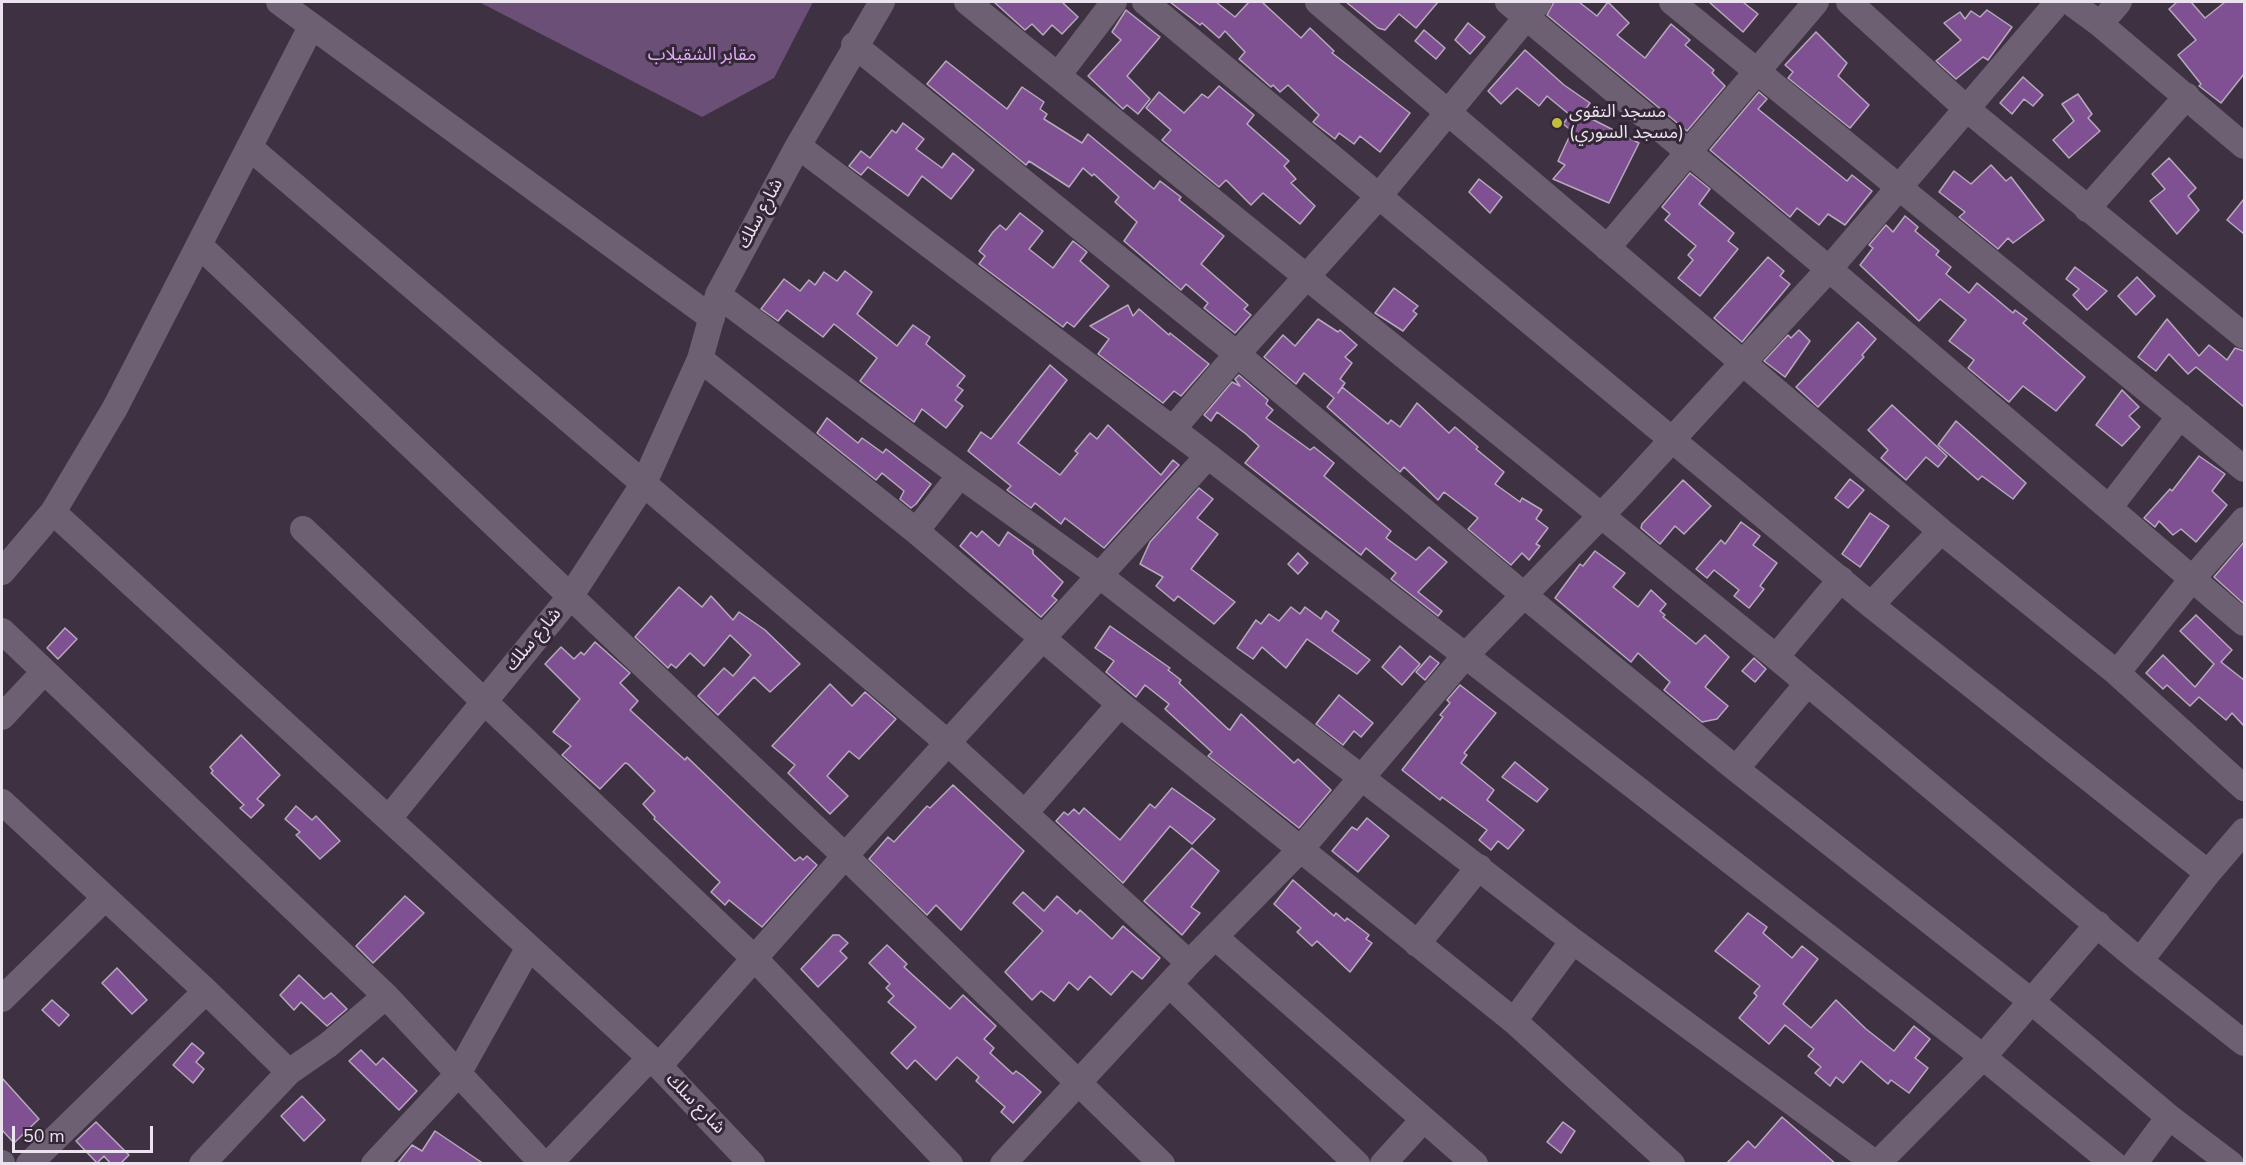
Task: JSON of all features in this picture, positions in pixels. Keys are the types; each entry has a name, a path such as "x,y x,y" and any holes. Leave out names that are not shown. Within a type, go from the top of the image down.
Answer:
{"street":[{"path":"279,2 311,27 960,475 1100,576 1573,941 1877,1164 1983,1057 2097,924"},
{"name":"شارع سلك","path":"752,1164 655,1062 389,818 570,597 644,483 700,359 715,306 798,146 854,45 882,2"},
{"path":"967,2 1059,74 1776,657 2140,961 2244,1043"},
{"path":"1059,74 1114,2"},
{"path":"1145,2 1674,438 1871,604 2208,873"},
{"path":"1318,2 1941,531 2117,673 2244,788"},
{"path":"1672,2 2244,469"},
{"path":"1607,248 1816,2"},
{"path":"1849,2 1968,110 2244,336"},
{"path":"1004,1164 1189,963 1300,850 1466,656 1674,438 1742,361 1829,269 1968,110 2058,2"},
{"path":"2070,2 2100,24 2244,146"},
{"path":"2100,24 2119,2"},
{"path":"1173,429 1236,354 1379,196 1447,111 1525,7 1688,152 1829,269 2244,623"},
{"path":"2,572 53,512 115,408 311,27"},
{"path":"854,45 1236,354 1736,769 2031,1001 2169,1117 2231,1164"},
{"path":"2087,209 2187,96"},
{"path":"798,146 1208,456 1983,1057 2114,1164"},
{"path":"249,147 949,744 1189,963"},
{"path":"199,245 845,856 1162,1164"},
{"path":"700,359 916,531 1120,704 1514,1022 1672,1164"},
{"path":"2109,508 2180,416"},
{"path":"549,1164 756,960 845,856 1208,456"},
{"path":"916,531 960,475"},
{"path":"53,512 389,818"},
{"path":"2117,673 2192,579 2244,520"},
{"path":"303,529 756,960 950,1164"},
{"path":"1871,604 1941,531"},
{"path":"1776,657 1841,579"},
{"path":"2,631 386,996 543,1164"},
{"path":"2,717 44,672"},
{"path":"1736,769 1807,684"},
{"path":"1025,813 1120,704"},
{"path":"2,802 104,899 206,991 289,1072"},
{"path":"2140,961 2208,873 2244,831"},
{"path":"1417,944 1479,867"},
{"path":"4,992 104,899"},
{"path":"1215,937 1475,1164"},
{"path":"1514,1022 1573,941"},
{"path":"374,1164 458,1074 529,947"},
{"path":"1170,985 1357,1164"},
{"path":"29,1164 206,991"},
{"path":"202,1164 289,1072 328,1045 386,996"},
{"path":"2134,1164 2169,1117"},
{"path":"1383,1164 1423,1120"}],"green space":[{"name":"مقابر الشقيلاب","path":"479,2 813,2 774,78 702,117"}],"building":[{"path":"994,2 1062,2 1078,17 1062,34 1052,25 1043,35 1032,24 1025,30"},
{"path":"1170,2 1216,2 1235,17 1249,2 1262,2 1301,38 1310,28 1334,51 1332,53 1410,113 1380,152 1360,136 1354,144 1339,133 1335,139 1313,122 1319,115 1288,85 1280,92 1239,59 1245,52 1225,31 1219,38 1202,23 1200,25"},
{"path":"1346,2 1438,2 1416,28 1399,14 1385,30 1378,28"},
{"path":"1554,2 1579,2 1597,16 1608,2 1629,23 1617,35 1645,58 1671,24 1690,40 1685,45 1714,70 1712,73 1725,86 1687,131 1547,15"},
{"path":"1709,2 1743,2 1758,14 1743,32"},
{"path":"2177,2 2191,2 2205,18 2225,2 2244,2 2244,74 2221,103 2199,86 2201,84 2178,55 2196,40 2169,9"},
{"path":"1126,10 1160,37 1127,76 1150,99 1138,114 1127,105 1123,109 1088,76 1121,40 1112,32"},
{"path":"1987,10 2012,27 1988,60 1983,57 1956,79 1936,61 1961,40 1944,23 1960,12 1965,19 1971,11 1980,17"},
{"path":"1468,23 1485,37 1470,54 1455,40"},
{"path":"1424,30 1445,48 1436,59 1415,41"},
{"path":"1816,32 1847,63 1838,76 1869,105 1850,128 1788,78 1793,72 1785,65"},
{"path":"1525,50 1564,85 1590,103 1582,114 1639,143 1609,203 1553,179 1565,165 1558,161 1572,131 1563,124 1570,115 1547,96 1539,106 1517,88 1501,104 1488,91"},
{"path":"946,61 1007,109 1022,87 1044,102 1040,109 1047,114 1044,119 1082,143 1088,134 1154,189 1160,181 1181,197 1179,200 1224,236 1201,264 1248,305 1244,309 1251,315 1235,333 1204,308 1208,303 1186,284 1181,290 1124,241 1137,222 1115,202 1119,197 1094,174 1092,176 1083,168 1069,187 1029,161 1026,165 927,84"},
{"path":"2023,77 2043,95 2033,106 2024,99 2012,114 2000,103"},
{"path":"1219,86 1254,115 1247,124 1289,161 1284,166 1296,179 1291,183 1315,206 1300,224 1263,193 1251,205 1226,180 1219,187 1162,140 1171,130 1146,108 1159,92 1184,113 1202,94 1208,98"},
{"path":"1759,92 1767,99 1758,109 1847,181 1852,175 1872,191 1845,225 1828,214 1819,225 1797,208 1790,217 1710,150"},
{"path":"2078,94 2092,114 2088,118 2100,131 2069,158 2053,140 2074,121 2062,104"},
{"path":"903,123 924,139 916,149 942,168 953,153 974,170 951,199 922,176 908,196 868,167 861,175 849,166 861,151 870,158 892,130 896,133"},
{"path":"2169,158 2196,188 2188,196 2199,210 2177,234 2150,201 2165,189 2152,174"},
{"path":"1991,165 2006,181 2011,177 2044,220 2013,243 2008,238 1998,249 1959,217 1965,212 1939,192 1954,171 1971,184"},
{"path":"1690,173 1710,189 1699,204 1734,233 1728,241 1738,249 1700,296 1678,278 1693,260 1688,255 1696,246 1665,220 1670,214 1662,207"},
{"path":"1479,179 1502,197 1490,213 1469,192"},
{"path":"2244,199 2244,234 2227,220"},
{"path":"1020,213 1043,231 1029,249 1053,268 1073,241 1087,252 1080,261 1109,286 1074,327 1067,322 1063,327 979,264 985,256 979,251 993,232 1000,225 1006,230"},
{"path":"1905,216 1918,227 1915,231 1939,251 1936,255 1951,267 1946,274 1969,293 1977,283 2013,313 2015,310 2027,319 2023,323 2085,377 2056,411 2023,386 2009,402 1968,368 1974,360 1949,341 1966,320 1940,299 1919,321 1860,265 1873,248 1869,245 1886,225 1893,232"},
{"path":"1768,257 1784,271 1780,276 1790,284 1742,342 1714,318"},
{"path":"2075,267 2107,291 2087,310 2073,295 2079,289 2066,279"},
{"path":"845,271 872,292 857,314 897,346 913,325 930,337 926,344 965,376 957,386 963,390 955,400 963,406 946,428 922,409 914,422 860,381 877,358 834,324 823,337 787,310 778,321 761,309 784,279 800,291 809,280 815,285 824,272 837,281"},
{"path":"2137,277 2155,296 2136,315 2118,296"},
{"path":"1394,288 1418,306 1413,311 1417,314 1403,331 1375,313"},
{"path":"1128,305 1133,316 1139,309 1169,335 1170,333 1209,364 1181,396 1174,391 1163,403 1098,354 1109,339 1090,326"},
{"path":"1318,319 1338,332 1340,330 1357,345 1345,357 1352,363 1340,379 1345,383 1342,387 1388,424 1391,420 1400,427 1417,403 1449,433 1455,427 1478,447 1476,449 1504,472 1495,484 1520,502 1522,498 1542,510 1536,519 1548,528 1536,544 1540,546 1529,560 1522,553 1511,565 1468,529 1478,518 1444,492 1438,500 1404,467 1400,472 1327,407 1334,398 1304,373 1296,384 1264,357 1283,335 1295,346"},
{"path":"2167,319 2199,356 2209,345 2227,360 2235,348 2244,351 2244,407 2196,367 2188,374 2169,354 2156,371 2138,357"},
{"path":"1858,322 1876,339 1862,355 1864,357 1818,407 1796,387"},
{"path":"1799,330 1810,341 1785,377 1764,361 1788,335 1791,338"},
{"path":"1050,365 1067,380 1018,443 1060,475 1078,453 1075,451 1090,433 1097,439 1108,425 1161,475 1173,460 1179,465 1104,548 1065,518 1061,524 1035,503 1031,508 1007,490 1011,486 968,451 981,432 991,439"},
{"path":"1239,375 1268,400 1266,404 1273,410 1266,418 1310,450 1314,447 1334,463 1324,476 1391,531 1386,538 1416,560 1429,547 1447,562 1418,592 1442,611 1438,616 1391,579 1396,573 1366,548 1361,555 1245,463 1259,446 1246,434 1217,412 1211,421 1204,415 1232,382 1240,386 1235,379"},
{"path":"2122,390 2139,407 2129,416 2140,427 2122,446 2096,425"},
{"path":"1892,405 1947,456 1938,467 1926,457 1906,480 1881,458 1888,450 1868,430"},
{"path":"827,418 858,443 862,438 883,453 886,449 931,484 916,504 911,508 900,499 904,491 882,473 876,480 817,433"},
{"path":"1956,421 2026,483 2013,499 1982,476 1978,480 1938,445"},
{"path":"2199,456 2225,474 2212,491 2227,505 2196,542 2181,529 2173,535 2159,521 2155,527 2144,518 2170,489 2172,491"},
{"path":"1850,479 1864,490 1848,508 1835,498"},
{"path":"1683,480 1711,506 1684,534 1675,526 1660,544 1641,528 1642,524"},
{"path":"1199,488 1213,499 1197,518 1218,534 1191,569 1235,602 1214,624 1178,596 1174,601 1156,586 1163,577 1140,564 1150,542"},
{"path":"1870,513 1889,526 1860,567 1842,554"},
{"path":"1741,522 1760,536 1753,545 1777,563 1760,586 1764,589 1749,608 1734,596 1739,590 1714,570 1707,578 1696,569 1721,540 1725,544"},
{"path":"982,531 999,546 1008,532 1033,550 1033,554 1063,582 1052,596 1057,600 1041,617 960,546 971,532 977,537"},
{"path":"2244,542 2244,604 2214,577"},
{"path":"1595,551 1625,573 1613,587 1638,607 1651,590 1666,604 1660,611 1665,615 1663,617 1696,644 1705,635 1729,657 1705,687 1728,706 1717,719 1702,722 1664,690 1670,682 1638,653 1631,662 1555,598 1580,564 1583,566"},
{"path":"1298,553 1308,563 1298,574 1288,564"},
{"path":"679,587 702,607 711,596 733,620 739,612 765,630 800,664 770,692 754,677 718,715 698,696 724,668 733,676 751,655 730,635 704,666 690,653 676,668 671,664 668,668 635,637"},
{"path":"1291,607 1300,614 1305,607 1321,619 1326,611 1339,621 1332,631 1370,660 1357,674 1307,639 1286,668 1262,647 1253,659 1237,648 1256,620 1261,624 1269,614 1279,621"},
{"path":"2196,615 2232,650 2221,662 2244,680 2244,726 2232,713 2226,720 2199,697 2190,706 2167,685 2163,689 2146,673 2163,655 2195,687 2214,664 2180,631"},
{"path":"1110,626 1170,668 1168,670 1181,680 1179,683 1228,729 1230,730 1241,714 1294,763 1298,759 1331,790 1299,828 1208,756 1212,752 1165,709 1169,704 1145,685 1136,697 1106,672 1114,661 1095,648"},
{"path":"65,628 77,639 58,659 47,648"},
{"path":"595,642 630,673 620,683 638,701 630,710 685,760 687,757 795,861 800,857 803,860 807,856 817,865 762,927 729,900 725,905 711,892 720,882 654,819 655,817 643,804 655,791 628,764 625,763 600,789 562,755 571,746 553,732 580,699 545,664 561,647 574,659 581,652 584,655"},
{"path":"1400,646 1420,664 1402,685 1382,667"},
{"path":"1430,656 1439,663 1425,680 1416,672"},
{"path":"1754,658 1766,669 1755,682 1742,671"},
{"path":"830,684 852,706 865,692 896,719 859,759 849,751 827,776 848,796 830,814 788,773 795,765 772,746"},
{"path":"1460,685 1496,713 1464,753 1467,755 1461,763 1494,790 1487,800 1524,830 1508,849 1498,841 1491,850 1479,840 1487,830 1442,797 1440,800 1402,770 1443,717 1440,715 1450,703 1447,700"},
{"path":"1339,695 1373,723 1361,737 1354,731 1343,745 1316,724"},
{"path":"241,735 280,775 257,799 264,805 251,818 240,808 244,805 211,773 213,771 210,767"},
{"path":"1515,762 1548,789 1537,802 1502,777"},
{"path":"953,785 1024,851 961,930 936,905 927,915 869,859 888,837 894,842 927,806 930,808"},
{"path":"1172,788 1215,819 1192,844 1170,826 1123,883 1056,821 1064,812 1068,815 1074,809 1079,814 1084,808 1120,840 1150,804 1155,808"},
{"path":"296,806 312,820 316,816 340,841 320,859 296,835 300,832 285,819"},
{"path":"1367,818 1389,836 1358,872 1332,851 1352,827 1357,830"},
{"path":"1192,848 1219,871 1191,907 1200,913 1182,935 1144,901"},
{"path":"1293,880 1334,916 1336,913 1345,921 1347,918 1369,935 1366,939 1372,943 1350,972 1317,941 1312,946 1297,932 1301,928 1274,904"},
{"path":"1023,892 1044,911 1057,896 1077,914 1080,910 1112,939 1123,926 1160,958 1142,979 1132,971 1111,995 1090,976 1078,990 1069,982 1054,1001 1041,991 1032,1000 1005,972 1043,931 1013,903"},
{"path":"405,896 424,913 373,963 356,946"},
{"path":"1748,913 1767,927 1763,933 1792,958 1802,946 1818,959 1783,1004 1811,1028 1836,1000 1866,1029 1894,1051 1914,1026 1930,1039 1915,1058 1928,1068 1909,1093 1891,1080 1888,1084 1861,1061 1843,1083 1836,1077 1830,1086 1815,1073 1821,1067 1808,1056 1814,1049 1785,1025 1769,1044 1739,1018 1757,996 1754,993 1760,986 1715,951"},
{"path":"833,935 839,935 848,943 840,951 847,958 818,987 801,969"},
{"path":"887,945 907,964 904,967 950,1009 963,995 996,1026 984,1039 994,1048 990,1053 1013,1074 1016,1071 1041,1092 1013,1123 1001,1112 1005,1107 976,1081 979,1077 957,1057 936,1080 915,1060 907,1069 891,1053 916,1027 888,1002 894,996 886,988 890,984 869,963"},
{"path":"117,968 147,1000 132,1014 102,983"},
{"path":"299,975 324,999 331,993 347,1009 327,1026 301,1002 294,1010 280,995"},
{"path":"52,1000 69,1015 59,1026 42,1010"},
{"path":"192,1043 204,1053 196,1062 204,1069 193,1083 173,1065"},
{"path":"361,1050 376,1065 383,1058 417,1091 399,1110 349,1061"},
{"path":"2,1078 39,1119 14,1143 2,1130"},
{"path":"302,1096 325,1120 304,1141 281,1116"},
{"path":"1782,1117 1836,1164 1726,1164 1748,1141 1755,1148"},
{"path":"96,1122 129,1155 120,1164 111,1164 104,1156 97,1163 76,1141"},
{"path":"1563,1122 1575,1131 1561,1153 1547,1142"},
{"path":"435,1131 484,1164 397,1164 412,1145 422,1151"}],"place":[{"name":"مسجد التقوى (مسجد السوري)","path":"1557,123"}]}
